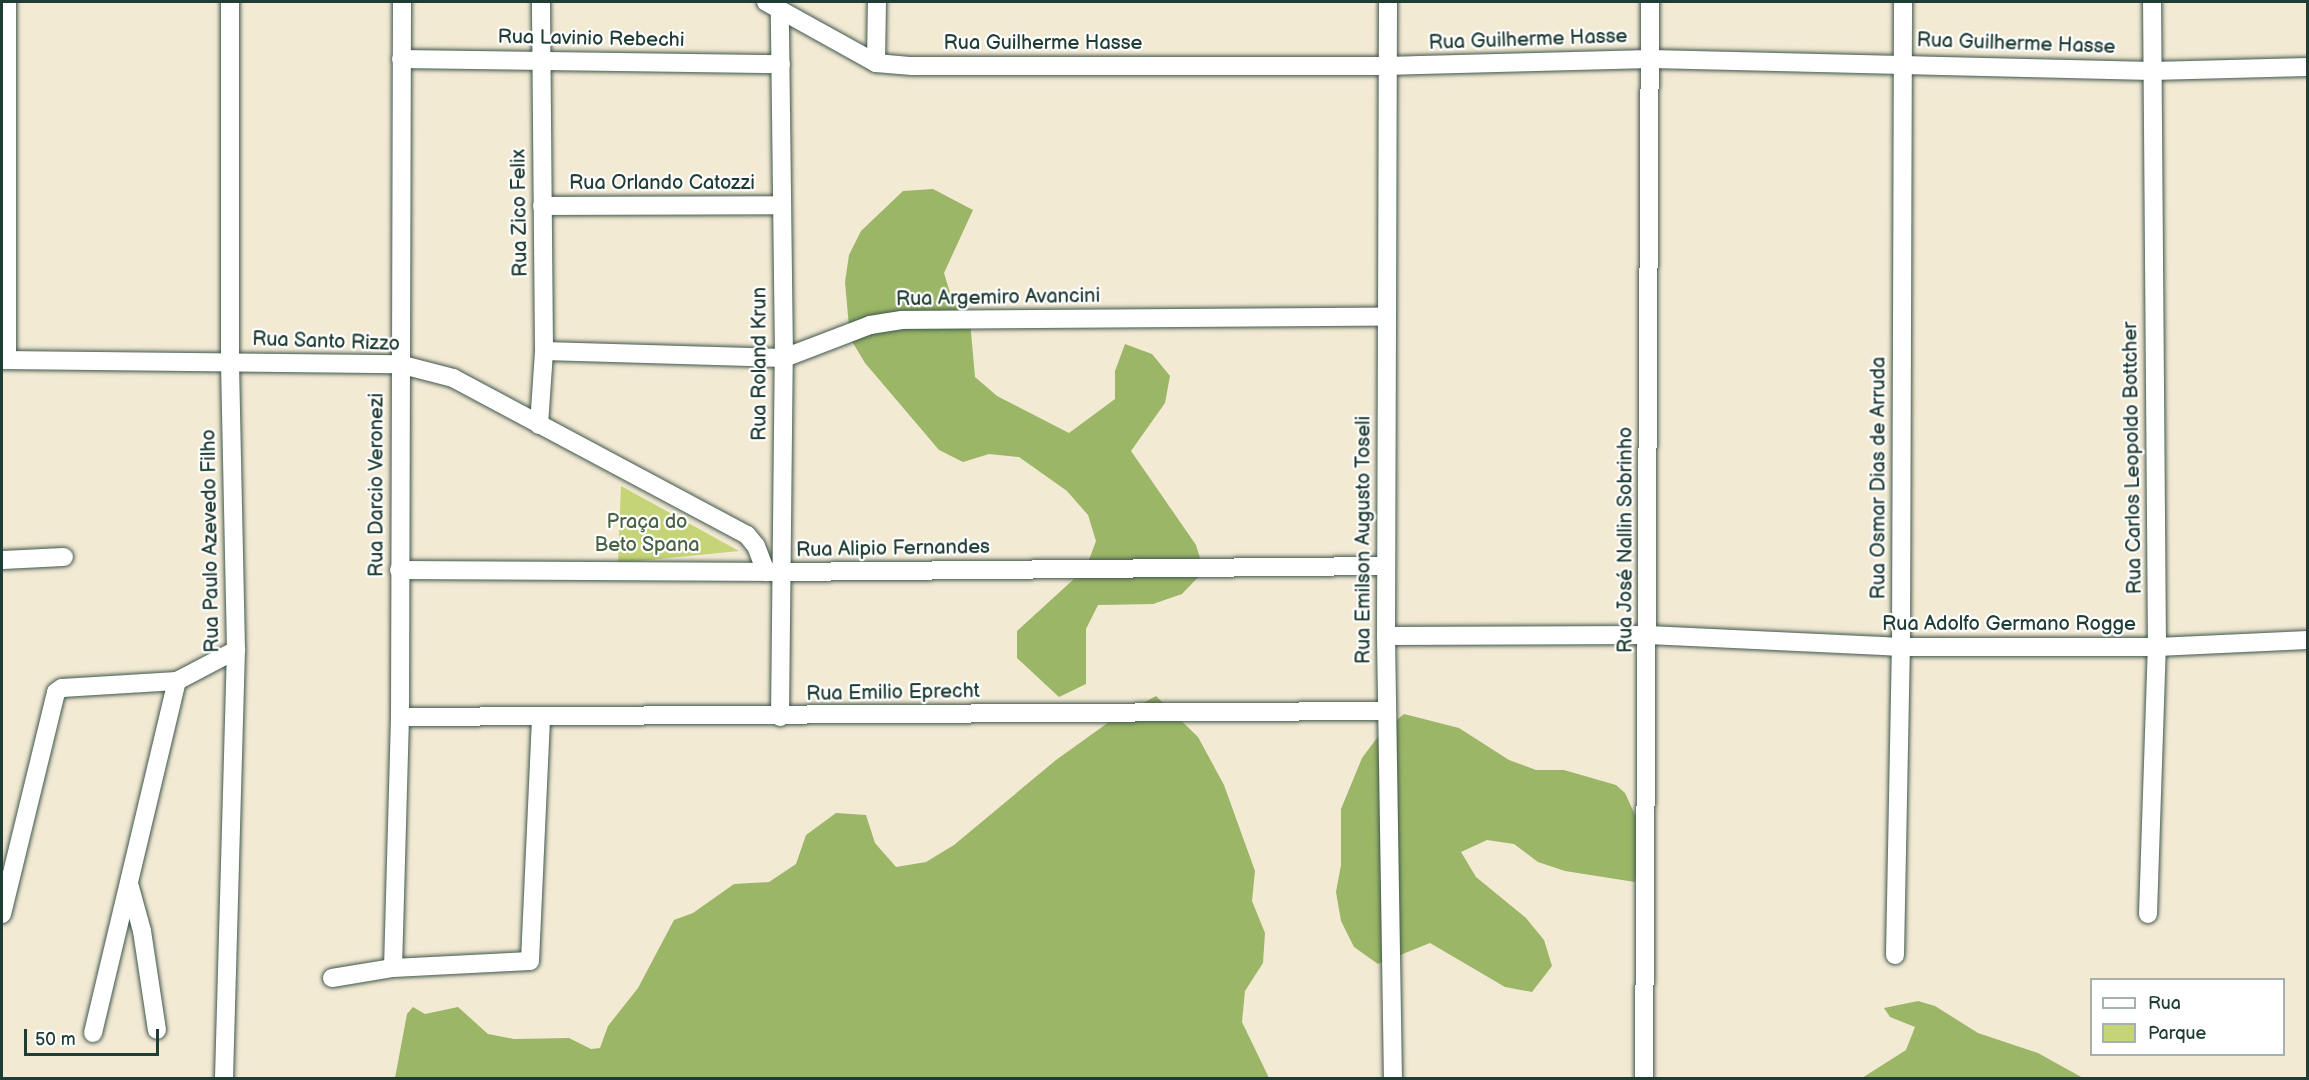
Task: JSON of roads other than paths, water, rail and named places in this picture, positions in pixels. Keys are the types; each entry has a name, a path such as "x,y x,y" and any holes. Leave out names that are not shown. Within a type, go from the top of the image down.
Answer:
{"street":[{"path":"4,360 7,2"},
{"name":"Rua Paulo Azevedo Filho","path":"224,1078 236,650 230,362 230,2"},
{"name":"Rua Darcio Veronezi","path":"393,968 400,717 399,364 402,2"},
{"name":"Rua Zico Felix","path":"539,425 544,351 541,2"},
{"path":"876,63 877,2"},
{"name":"Rua Emilson Augusto Toseli","path":"1388,2 1386,636 1393,1078"},
{"name":"Rua José Nallin Sobrinho","path":"1644,1078 1650,2"},
{"name":"Rua Osmar Dias de Arruda","path":"1895,956 1901,647 1903,2"},
{"name":"Rua Carlos Leopoldo Bottcher","path":"2148,914 2157,647 2152,2"},
{"name":"Rua Guilherme Hasse","path":"773,6 876,63 1386,66 1651,59 1903,62 2152,71 2307,67"},
{"name":"Rua Roland Krun","path":"773,6 781,64 784,358 774,572 780,717"},
{"name":"Rua Lavinio Rebechi","path":"401,59 781,64"},
{"name":"Rua Orlando Catozzi","path":"543,206 782,205"},
{"name":"Rua Argemiro Avancini","path":"544,351 784,358 870,325 902,320 1387,317"},
{"name":"Rua Santo Rizzo","path":"4,360 399,364 453,378 747,535 774,572"},
{"path":"2,560 64,557"},
{"name":"Rua Alipio Fernandes","path":"399,570 774,572 1386,567"},
{"name":"Rua Adolfo Germano Rogge","path":"1386,636 1648,635 1901,647 2157,647 2307,640"},
{"path":"2,914 56,692 62,688 177,681 236,650"},
{"path":"93,1033 177,681"},
{"name":"Rua Emilio Eprecht","path":"400,717 780,717 1387,711"},
{"path":"332,978 393,968 530,961 541,717"},
{"path":"129,886 142,930 157,1030"}],"park label":[{"name":"Praça do Beto Spana","path":"647,534"}]}
